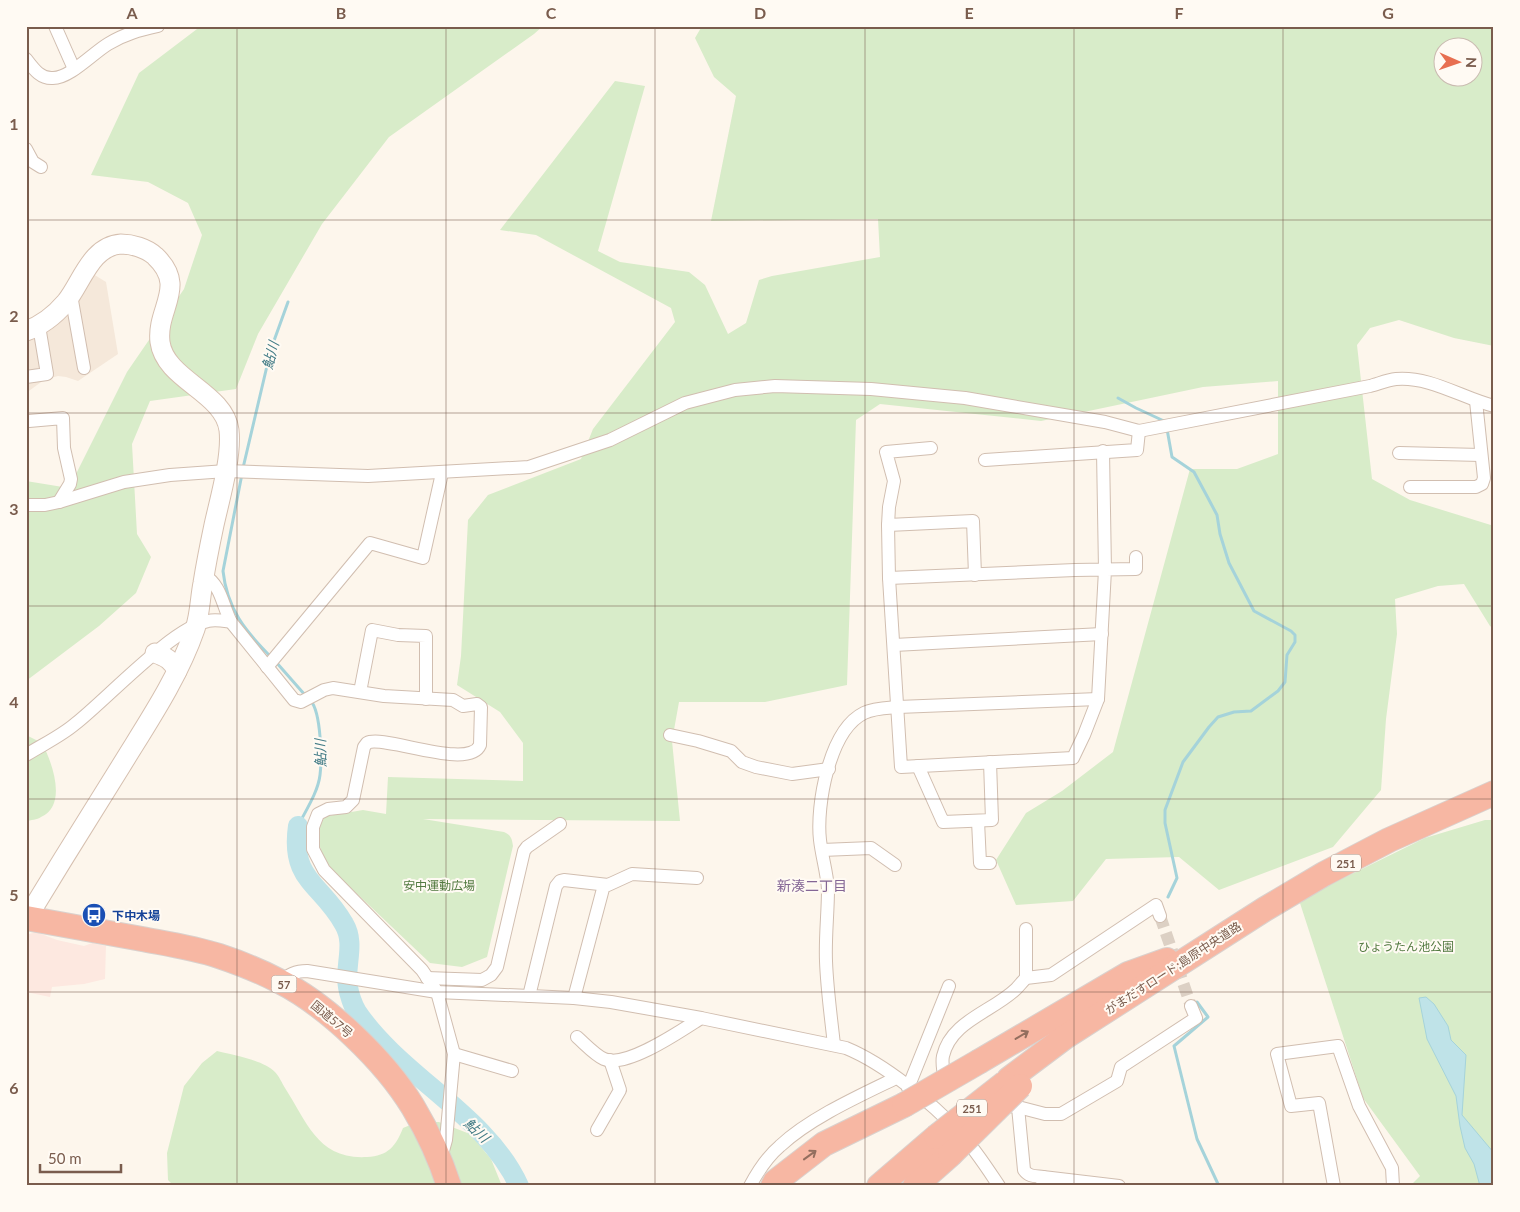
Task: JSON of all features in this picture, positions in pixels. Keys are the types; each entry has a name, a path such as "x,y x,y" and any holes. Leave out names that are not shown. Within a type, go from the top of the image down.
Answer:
{"highway":[{"name":"がまだすロード;島原中央道路","path":"879,1186 943,1146 1016,1091 1066,1036 1265,909 1324,874 1389,840 1494,793"},
{"name":"国道57号","path":"26,919 189,948 219,956 280,981 338,1022 362,1044 388,1073 412,1106 440,1160 449,1186"},
{"path":"773,1186 775,1182 824,1144 906,1096 980,1060 1128,974 1206,947"},
{"path":"916,1186 943,1146"}],"street":[{"path":"55,26 74,69"},
{"path":"26,59 35,70 47,78 60,77 108,44 128,33 139,28 158,26"},
{"path":"26,149 32,162 41,168"},
{"path":"26,377 47,374 33,329 58,311 71,295 87,268 104,249 128,244 151,253 166,270 170,287 168,302 160,326 162,351 169,363 218,406 229,428 231,471 204,575 196,625 177,671 136,742 26,919"},
{"path":"71,295 84,368"},
{"path":"26,505 45,505 124,482 170,475 231,471 368,476 529,467 610,440 685,403 735,390 775,386 870,389 965,398 1105,422 1139,431 1396,380 1416,380 1494,406"},
{"path":"1410,487 1480,486 1484,478 1476,401"},
{"path":"29,421 63,418 64,448 71,479 59,502"},
{"path":"984,460 1137,450 1139,431"},
{"path":"931,448 886,452 894,481 888,506 889,578 901,767 1073,758 1098,699 1105,570 1103,451"},
{"path":"1399,453 1481,455"},
{"path":"271,662 370,543 423,558 442,473"},
{"path":"888,525 979,521 976,575"},
{"path":"889,578 1136,569 1136,557"},
{"path":"204,575 217,586 224,609 231,622 271,662 294,700 306,699 328,688 384,696 453,700 463,706 480,705 479,748 474,752 448,754 370,741 364,747 353,800 346,807 328,809 318,814 313,827 312,838 313,849 324,870 422,970 437,992 454,1054 446,1140 440,1160"},
{"path":"26,755 76,724 179,634 207,621 231,622"},
{"path":"360,692 372,630 398,635 426,636 426,699"},
{"path":"894,646 1102,634"},
{"path":"156,653 174,663 177,671"},
{"path":"834,1045 826,962 827,876 822,850 821,801 836,747 853,720 865,713 898,707 1098,699"},
{"path":"670,735 731,750 742,762 756,767 792,774 829,769"},
{"path":"918,766 943,822 978,821 992,820 990,762"},
{"path":"978,821 980,863 990,863"},
{"path":"427,978 482,980 491,975 497,967 524,851 560,824"},
{"path":"822,850 871,848 895,865"},
{"path":"529,996 558,883 564,880 611,885 632,874 697,878"},
{"path":"574,998 604,885"},
{"path":"932,1107 942,1092 945,1074 943,1057 948,1042 962,1026 1015,990 1026,978 1052,975 1156,905 1160,916"},
{"path":"1026,929 1026,978"},
{"path":"280,981 299,971 437,992 574,998 611,1002 834,1045 858,1053 896,1078 906,1096 932,1107 961,1134 980,1157 999,1186"},
{"path":"906,1096 949,986"},
{"path":"1016,1091 1053,1115 1068,1112 1118,1081 1121,1068 1196,1018 1191,1006"},
{"path":"577,1037 604,1059 617,1061 635,1056 701,1018"},
{"path":"1334,1186 1319,1103 1291,1106 1277,1054 1338,1046 1359,1106 1392,1168 1394,1186"},
{"path":"454,1054 512,1070"},
{"path":"598,1130 620,1090 610,1060"},
{"path":"750,1186 767,1159 794,1134 840,1106 896,1078"},
{"path":"961,1134 981,1114 1016,1091"},
{"path":"1016,1091 1024,1170 1027,1174 1043,1181 1118,1186"}],"shaded area":[{"path":"93,274 106,282 118,354 78,381 58,376 44,380 26,393 26,338"},
{"path":"36,932 57,940 84,946 92,943 106,946 105,979 84,984 52,987 50,997 26,992 26,935"}],"green space":[{"path":"201,26 543,26 389,137 322,224 258,334 236,389 150,401 132,444 137,534 151,557 136,593 99,626 26,681 26,481 69,488 127,372 184,289 202,235 188,203 148,182 91,175 139,73"},
{"name":"安中運動広場","path":"702,26 1494,26 1494,346 1454,338 1399,320 1370,328 1357,345 1372,479 1410,500 1494,526 1494,629 1490,626 1464,584 1438,586 1395,599 1397,634 1386,719 1381,790 1333,847 1219,890 1179,857 1106,859 1073,901 1016,905 996,860 1026,813 1062,791 1113,752 1190,469 1237,469 1278,454 1278,381 1203,387 1041,421 880,404 856,420 847,685 765,702 679,702 672,741 680,821 423,819 504,832 510,836 512,841 513,846 487,957 462,967 430,963 333,871 320,847 318,834 321,820 328,816 363,810 386,814 388,777 523,781 523,743 500,712 457,685 461,656 468,520 488,495 581,459 593,429 675,322 671,308 536,235 500,230 615,81 645,86 598,251 620,262 689,272 705,285 728,334 746,323 759,280 772,276 880,257 878,219 711,221 736,96 714,77 695,38"},
{"path":"26,735 42,743 50,761 56,793 54,803 49,811 38,819 26,821"},
{"name":"ひょうたん池公園","path":"1485,820 1494,820 1494,1186 1410,1186 1420,1176 1363,1098 1299,900 1425,838"},
{"path":"217,1051 256,1061 275,1072 308,1126 325,1145 337,1152 350,1156 367,1157 381,1155 394,1145 403,1128 418,1122 439,1122 470,1134 491,1159 502,1186 174,1186 168,1180 167,1153 184,1086 202,1063"}],"water":[{"path":"1426,997 1434,1004 1448,1026 1451,1040 1466,1055 1462,1115 1494,1153 1494,1186 1480,1186 1474,1164 1465,1148 1456,1096 1427,1039 1419,998"}],"waterway":[{"name":"鮎川","path":"243,468 271,349 288,302"},
{"path":"1118,398 1164,421"},
{"path":"1167,429 1172,457 1194,472 1217,515 1220,534 1229,563 1254,611 1295,635 1295,642 1287,655 1285,682 1278,691 1251,711 1234,712 1218,717 1183,762 1165,810 1165,823 1177,878 1168,897"},
{"name":"鮎川","path":"242,474 223,571 225,585 239,619 272,658"},
{"name":"鮎川","path":"276,662 305,695"},
{"name":"鮎川","path":"298,826 314,794 320,775 321,748 319,725 311,701"},
{"name":"鮎川","path":"298,826 297,844 303,870 309,880 335,910 347,932 349,939 347,979 351,1000 357,1012 396,1057 465,1117 486,1138 505,1161 519,1186"},
{"path":"1197,1002 1208,1017 1174,1046 1197,1139 1218,1184"}],"tunnel":[{"path":"1160,916 1191,1006"}],"place":[{"name":"下中木場","path":"94,915"}],"district":[{"name":"新湊二丁目","path":"812,885"}]}
